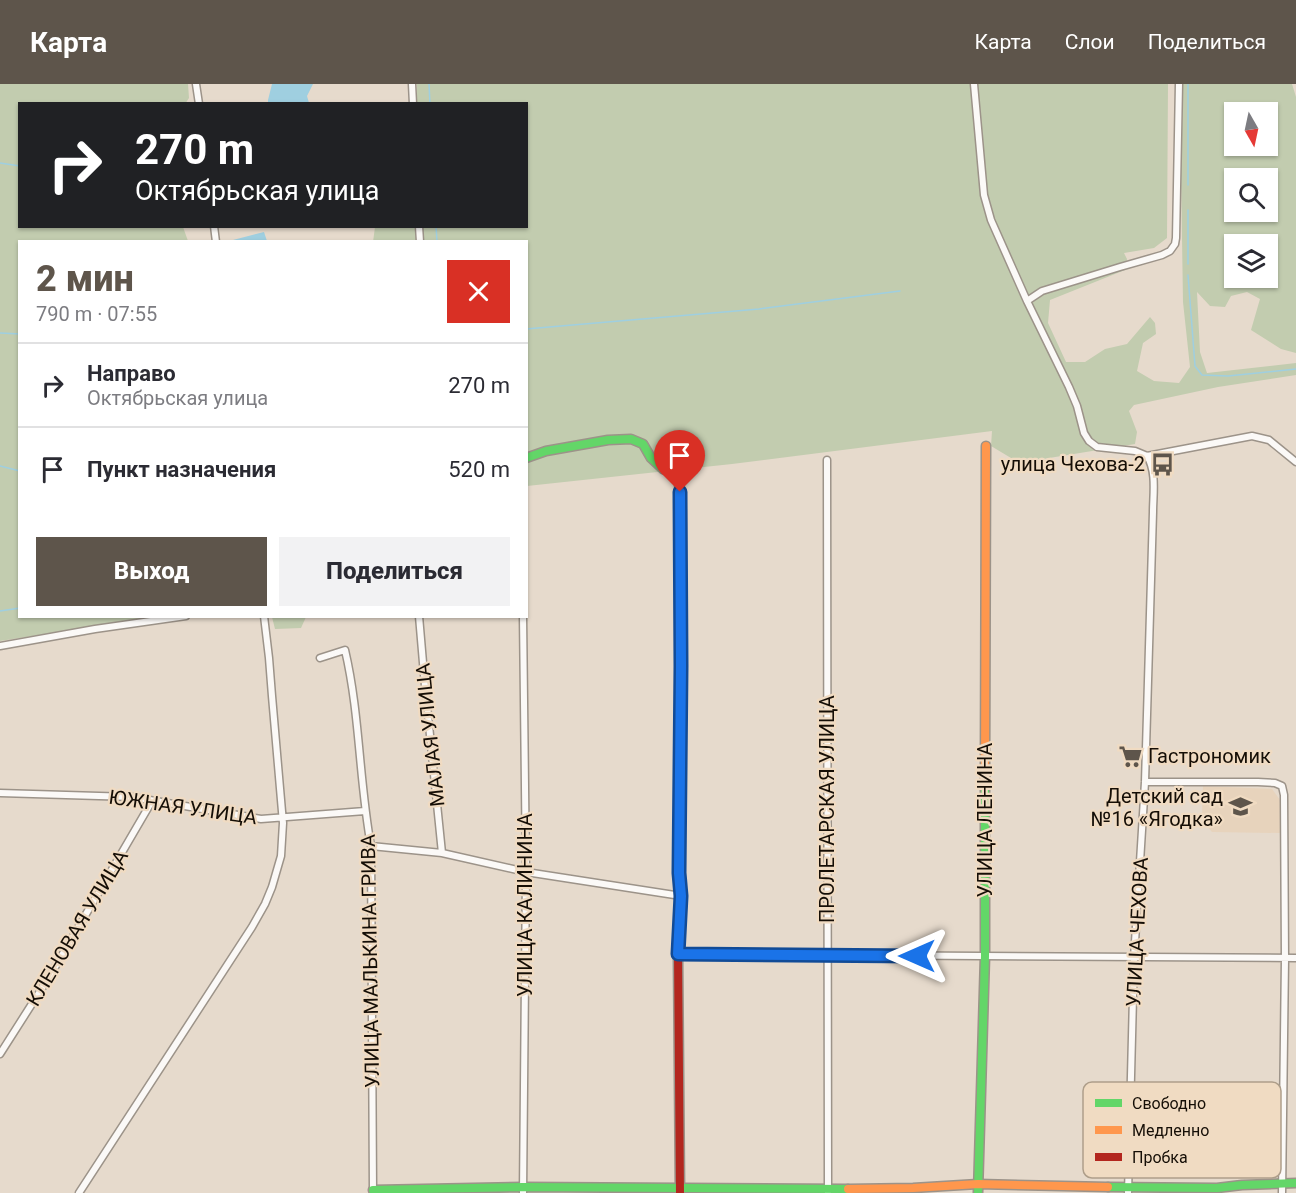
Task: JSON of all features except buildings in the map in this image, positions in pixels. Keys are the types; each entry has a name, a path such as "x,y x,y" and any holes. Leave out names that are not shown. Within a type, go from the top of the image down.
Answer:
{"street":[{"path":"196,84 199,102"},
{"path":"412,84 413,102"},
{"path":"974,84 984,195 991,220 1073,396 1084,433 1089,441 1097,447 1135,451 1147,456 1252,436 1269,440 1296,462"},
{"path":"1027,301 1042,291 1162,255 1170,251 1175,244 1179,84"},
{"path":"528,457 546,451 631,438 643,444 651,458 663,469 674,473 679,480 681,505 679,873 681,896 678,954 680,1191"},
{"name":"УЛИЦА ЛЕНИНА","path":"978,1188 985,956 986,446"},
{"name":"УЛИЦА ЧЕХОВА","path":"1131,1082 1153,513 1153,471 1147,456"},
{"name":"ПРОЛЕТАРСКАЯ УЛИЦА","path":"827,460 828,1191"},
{"path":"0,646 172,618"},
{"path":"80,1193 252,927 272,887 281,856 283,818 264,618"},
{"name":"МАЛАЯ УЛИЦА","path":"419,618 442,853"},
{"name":"УЛИЦА КАЛИНИНА","path":"523,618 526,872 523,1190"},
{"name":"УЛИЦА МАЛЬКИНА ГРИВА","path":"320,658 345,650 352,679 365,811 372,846 373,1192"},
{"path":"1144,782 1258,782 1275,783 1282,786 1284,795 1285,959 1282,1193"},
{"name":"ЮЖНАЯ УЛИЦА","path":"0,793 132,797 261,819 365,811"},
{"name":"КЛЕНОВАЯ УЛИЦА","path":"0,1054 51,974 152,801"},
{"path":"372,846 442,853 526,872 681,896"},
{"path":"678,954 1296,958"},
{"path":"373,1192 828,1191 913,1188 1128,1190 1296,1183"}],"shaded area":[{"name":"Детский сад №16 «Ягодка»","path":"1203,786 1272,789 1280,800 1280,833 1212,832 1205,824 1202,814"}],"green space":[{"path":"0,84 188,84 189,98 186,102 18,102 18,228 183,228 188,240 18,240 18,618 149,618 0,641"},
{"path":"417,84 1168,84 1167,238 1154,248 1124,253 1127,259 1125,270 1050,300 1048,323 1066,362 1085,362 1105,349 1127,344 1150,317 1155,323 1156,334 1143,343 1137,371 1154,381 1179,383 1190,367 1183,302 1181,173 1183,84 1292,84 1296,97 1296,353 1281,349 1251,330 1260,299 1247,292 1231,296 1225,307 1210,306 1197,292 1200,352 1207,373 1296,363 1296,375 1218,387 1134,405 1129,411 1137,432 1135,444 1043,459 1011,458 991,446 992,431 732,464 528,486 528,240 373,240 375,228 528,228 528,102 416,102"},
{"path":"272,618 306,618 301,628 275,629"}],"water":[{"path":"272,84 313,84 307,96 309,102 268,102"},
{"path":"264,232 267,240 233,240"}],"waterway":[{"path":"429,84 430,102"},
{"path":"1188,84 1188,185"},
{"path":"0,163 18,166"},
{"path":"1188,210 1188,264"},
{"path":"436,228 437,240"},
{"path":"1188,275 1195,366 1202,375 1228,376 1296,369"},
{"path":"528,329 759,309 900,291"},
{"path":"0,333 18,334"},
{"path":"0,466 18,470"},
{"path":"0,611 18,608"}],"traffic: fast":[{"path":"528,457 546,451 608,440 631,439 643,444 651,458 663,469 674,473 679,480 681,539 679,851"},
{"path":"978,1193 985,956 985,777"},
{"path":"1108,1187 1217,1188 1296,1183"},
{"path":"373,1190 523,1187 848,1189"}],"traffic: slow":[{"path":"985,777 986,446"},
{"path":"848,1189 978,1184 1108,1187"}],"traffic: jam":[{"path":"679,851 681,896 678,954 680,1193"}],"place":[{"name":"улица Чехова-2","path":"1163,464"},
{"name":"Гастрономик","path":"1130,756"},
{"name":"Детский сад №16 «Ягодка»","path":"1241,807"}],"route":[{"path":"680,492 679,873 681,896 678,954 917,956"}]}
